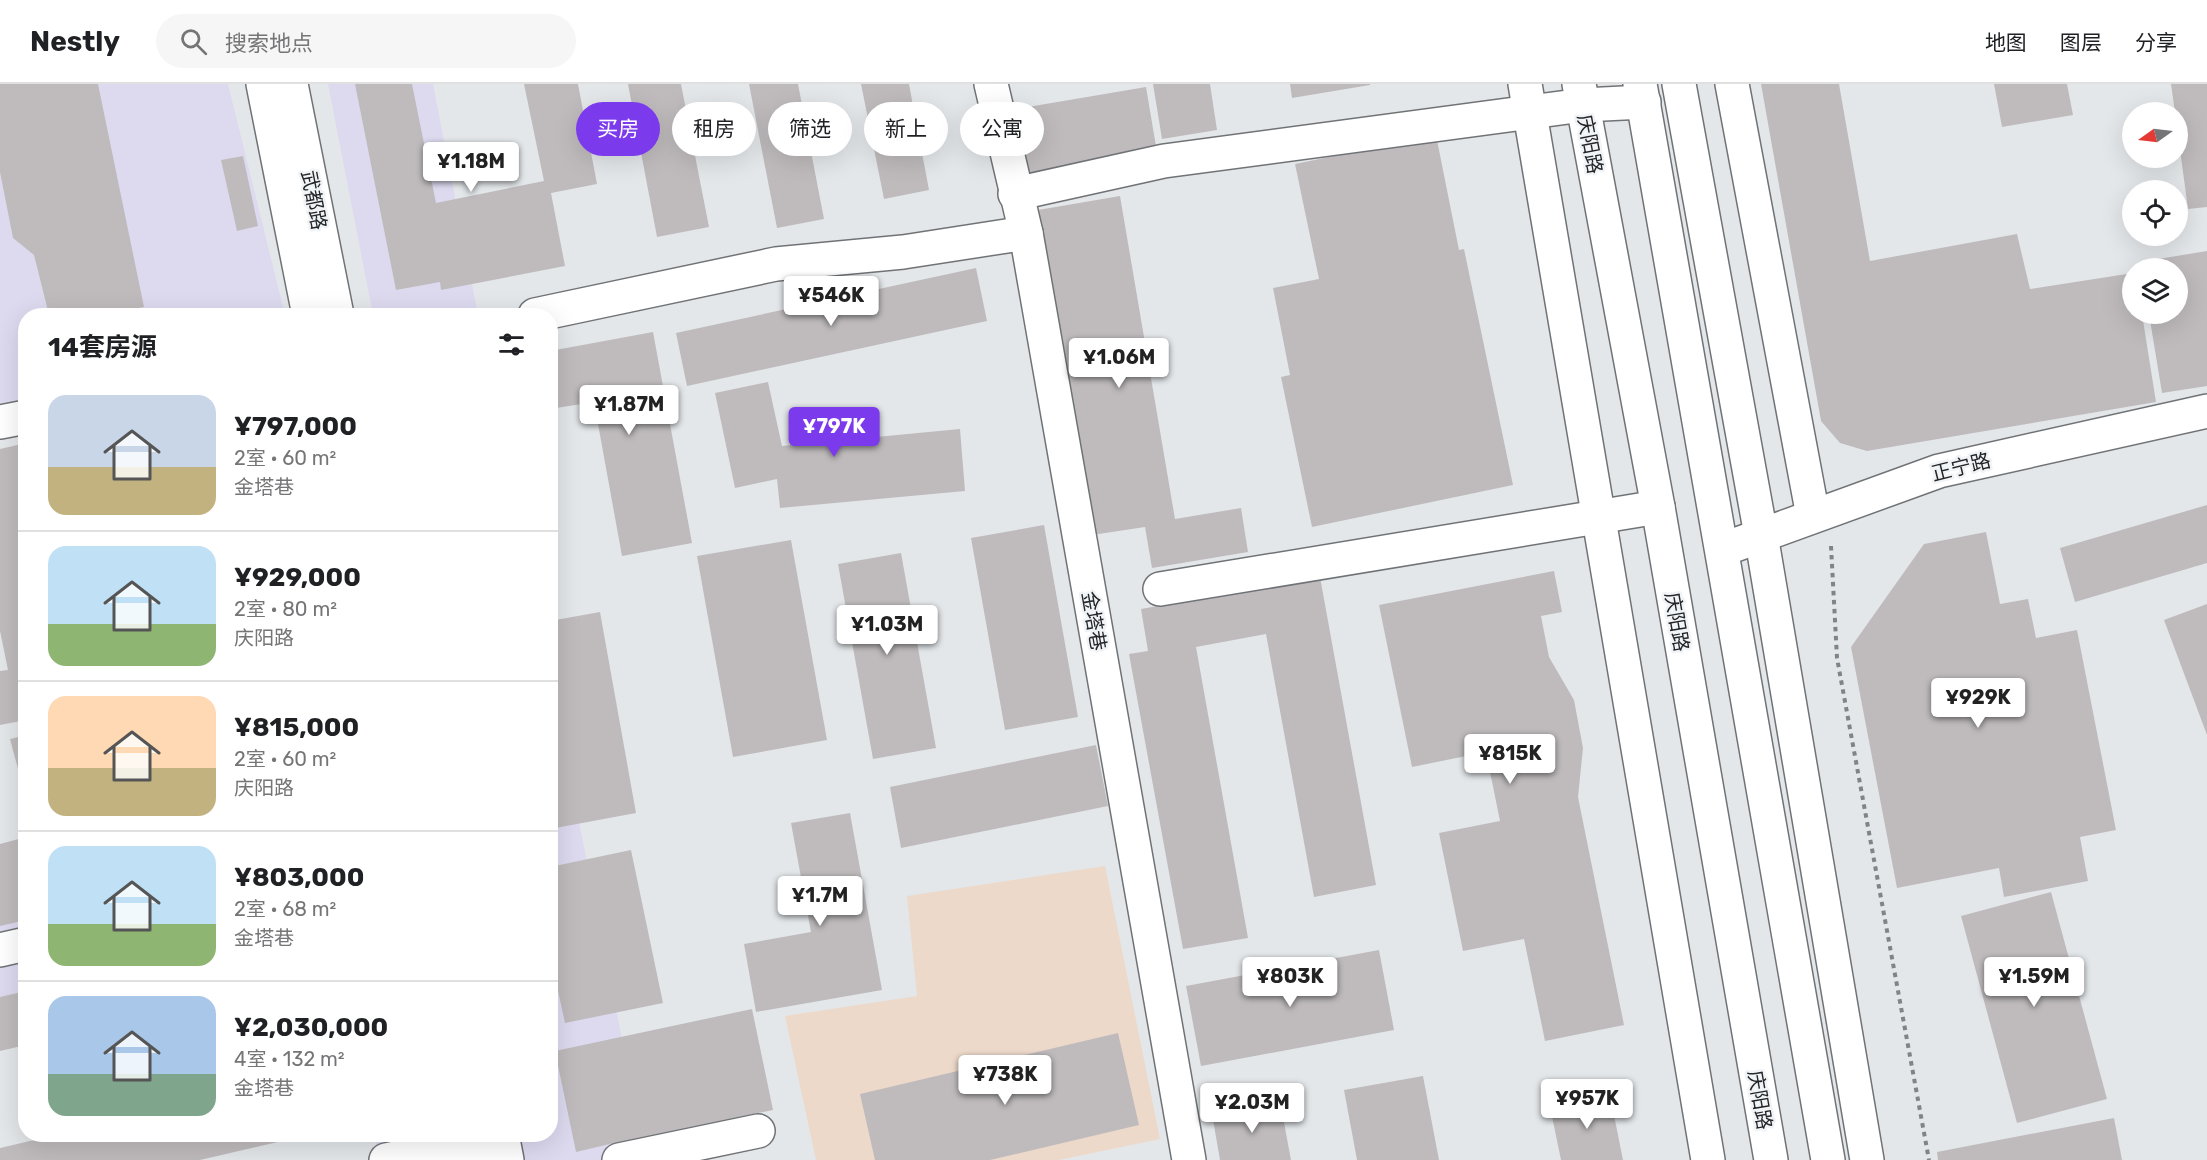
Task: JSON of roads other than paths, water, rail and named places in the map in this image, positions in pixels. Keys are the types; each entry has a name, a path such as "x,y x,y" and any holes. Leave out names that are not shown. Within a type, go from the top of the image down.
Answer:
{"street":[{"name":"武都路","path":"263,84 308,308"},
{"name":"武都路","path":"291,84 336,308"},
{"name":"金塔巷","path":"992,84 1015,194 1026,233 1189,1160"},
{"path":"1679,84 1761,535 1867,1160"},
{"path":"1732,84 1821,514"},
{"path":"1015,194 1164,161 1527,98 1642,93 1724,549 1828,1160"},
{"name":"庆阳路","path":"1581,95 1658,507 1770,1160"},
{"path":"1527,98 1708,1160"},
{"path":"558,310 776,264 903,252 1026,233"},
{"name":"正宁路","path":"1724,549 1939,471 2207,411"},
{"path":"0,422 18,419"},
{"path":"1160,589 1658,507"},
{"path":"0,950 18,946"},
{"path":"619,1160 758,1131"},
{"path":"386,1160 489,1144"}]}
